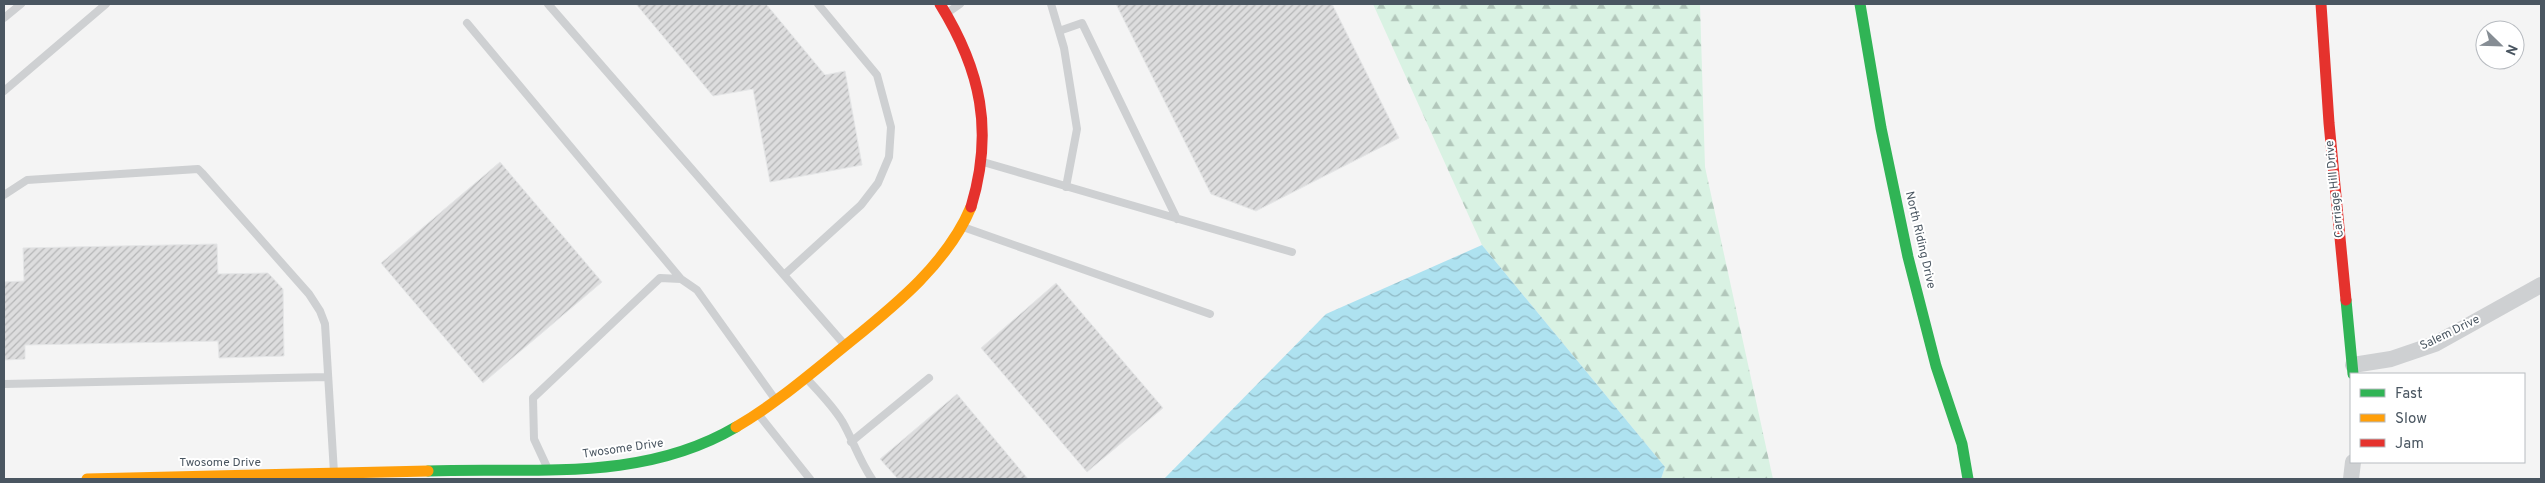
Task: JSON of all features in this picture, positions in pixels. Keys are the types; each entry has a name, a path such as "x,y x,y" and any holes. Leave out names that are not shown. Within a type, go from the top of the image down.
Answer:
{"street":[{"name":"North Riding Drive","path":"1860,4 1881,128 1908,257 1936,366 1962,444 1968,479"},
{"name":"Carriage Hill Drive","path":"2321,4 2329,124 2353,370"},
{"name":"Twosome Drive","path":"88,479 334,475 405,476 610,467 648,462 683,453 716,440 776,401 846,346 915,285 938,260 961,226 971,204 981,162 983,110 963,45 943,8"},
{"name":"Salem Drive","path":"2353,370 2435,344 2541,285"},
{"path":"2351,479 2353,463"}],"lane":[{"path":"4,18 21,4"},
{"path":"4,91 106,4"},
{"path":"548,4 846,346"},
{"path":"784,275 861,205 878,183 889,157 891,127 877,74 818,4"},
{"path":"943,8 960,4"},
{"path":"1051,4 1064,48 1077,129 1066,187"},
{"path":"467,23 681,279 697,290 776,401"},
{"path":"1059,31 1082,23 1177,219"},
{"path":"981,162 1292,252"},
{"path":"4,196 27,180 198,169 308,294 320,311 325,324 334,475"},
{"path":"961,226 1210,314"},
{"path":"548,470 534,439 534,398 660,278 681,279"},
{"path":"4,384 328,377"},
{"path":"806,378 828,401 842,421 851,442 872,479"},
{"path":"851,442 929,378"},
{"path":"758,414 810,479"}],"green space":[{"path":"1373,4 1700,4 1705,167 1773,479 1661,479 1665,467 1482,245"}],"water":[{"path":"1482,245 1665,467 1661,479 1164,479 1326,314"}],"building":[{"path":"636,4 766,4 825,75 845,71 862,165 770,182 753,89 713,96"},
{"path":"1116,4 1332,4 1399,138 1256,211 1211,194"},
{"path":"500,162 602,282 483,383 381,263"},
{"path":"217,244 218,274 268,273 283,289 284,356 219,358 218,341 25,345 25,359 4,360 4,282 24,281 23,248"},
{"path":"1056,283 1163,408 1087,472 981,348"},
{"path":"957,394 1028,479 898,479 880,459"}],"traffic: fast":[{"path":"1860,4 1881,128 1908,257 1936,366 1962,444 1968,479"},
{"path":"2346,300 2353,373"},
{"path":"428,471 547,470 624,464 663,457 700,445 736,427"}],"traffic: slow":[{"path":"736,427 799,383 893,306 930,270 946,250 960,229 971,207"},
{"path":"87,479 428,471"}],"traffic: jam":[{"path":"940,4 965,53 974,77 980,102 982,152 971,207"},
{"path":"2321,4 2329,123 2346,300"}]}
